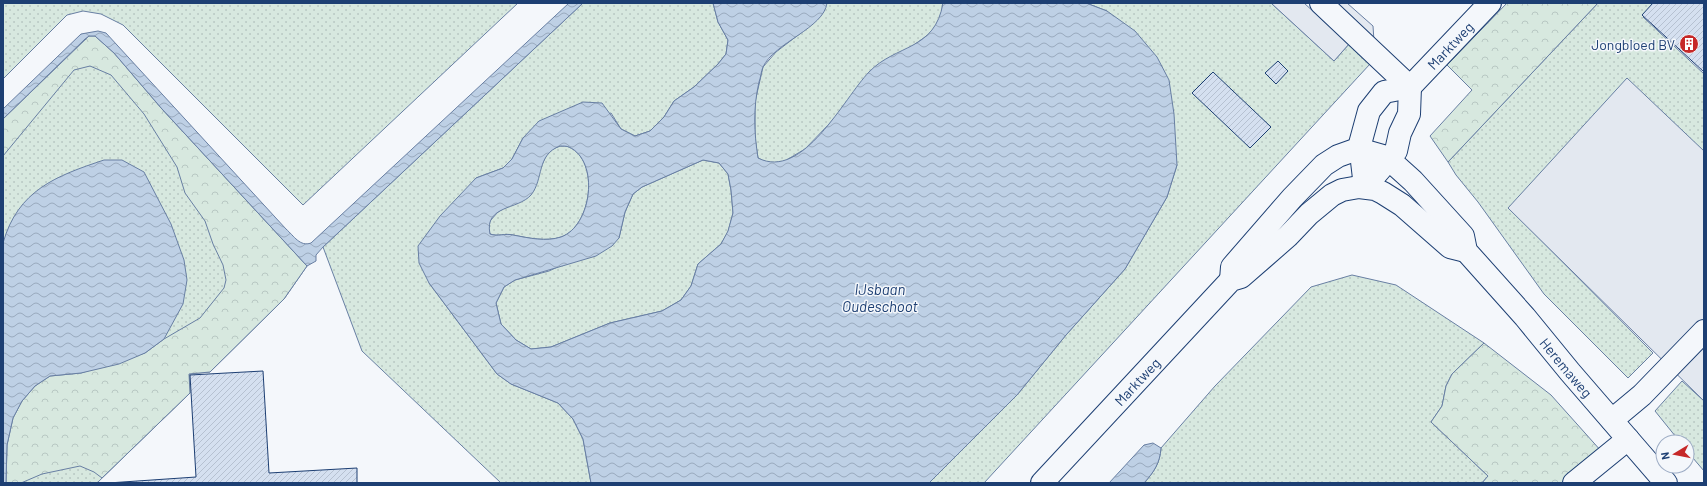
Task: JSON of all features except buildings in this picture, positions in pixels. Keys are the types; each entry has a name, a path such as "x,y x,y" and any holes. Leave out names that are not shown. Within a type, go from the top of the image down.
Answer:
{"street":[{"path":"1321,3 1410,87 1409,114 1400,133 1396,151 1365,188"},
{"name":"Marktweg","path":"1410,87 1490,3"},
{"path":"1365,188 1360,142 1369,111 1384,92 1410,87"},
{"name":"Marktweg","path":"1231,280 1232,267 1288,202 1318,170 1338,156 1352,151 1360,151"},
{"name":"Heremaweg","path":"1360,151 1375,153 1390,160 1413,181 1463,236 1466,251 1666,483"},
{"name":"Marktweg","path":"1042,483 1231,280 1241,277 1288,236 1309,214 1332,195 1347,189 1365,188"},
{"name":"Heremaweg","path":"1365,188 1376,189 1402,205 1450,247 1466,251"},
{"path":"1612,420 1642,394 1704,331"},
{"path":"1574,483 1628,439"}],"green space":[{"path":"3,3 518,3 303,205 123,25 101,14 83,11 67,15 3,79"},
{"path":"583,3 713,3 718,22 728,40 726,54 718,64 694,87 674,101 664,117 650,131 635,136 621,129 611,113 523,138 512,159 503,168 476,178 429,283 497,374 511,384 558,403 573,419 583,439 591,483 501,483 362,351 323,247"},
{"path":"827,3 943,3 941,16 932,32 911,47 883,62 830,123 805,149 783,162 768,163 758,158 755,138 755,102 763,67 776,52 802,32"},
{"path":"1086,3 1271,3 1334,61 1349,44 1370,64 984,483 929,483 1017,395 1066,335 1125,269 1167,197 1177,165 1107,11"},
{"path":"1507,3 1598,3 1448,162 1430,136 1472,90 1447,65"},
{"path":"1598,3 1657,3 1643,17 1704,74 1704,151 1509,208 1653,353 1628,378 1544,294 1448,162"},
{"path":"89,36 95,36 114,53 162,109 307,266 284,299 210,372 189,374 190,393 102,478 94,472 80,466 42,474 21,483 6,483 7,445 13,418 22,401 35,386 50,376 81,373 145,353 164,339 200,318 224,288 226,280 223,265 213,244 205,221 185,193 177,167 144,114 111,75 90,66 74,70 3,156 3,119"},
{"path":"85,39 162,109 307,266 284,299 210,372 189,374 190,393 97,483 3,483 3,119"},
{"path":"560,146 569,147 579,154 585,165 588,179 588,193 585,207 580,220 572,231 561,237 549,239 490,234 488,227 490,221 498,212 508,206 540,169 546,156 553,149"},
{"path":"703,160 719,163 728,174 733,213 728,232 721,244 698,264 691,286 681,300 662,311 610,323 551,347 531,349 516,340 501,324 496,303 504,287 515,280 549,271 619,238 625,212 633,194 642,187"},
{"path":"1352,275 1396,285 1484,343 1452,374 1446,386 1442,406 1431,422 1488,476 1482,483 1144,483 1156,467 1161,448 1215,386 1311,287"},
{"path":"1484,343 1551,395 1602,452 1568,483 1482,483 1488,476 1431,422 1442,406 1446,386 1452,374"},
{"path":"1682,381 1704,401 1704,471 1695,460 1695,434 1674,434 1655,411"}],"shaded area":[{"path":"1271,3 1304,3 1349,44 1334,61"},
{"path":"1334,3 1347,3 1373,26 1374,41"},
{"path":"1627,78 1704,151 1704,401 1508,208"}],"water":[{"path":"569,3 583,3 323,247 316,255 316,261 307,266 162,109 114,53 95,36 89,36 85,39 3,119 3,109 81,34 98,31 106,33 286,229 297,240 307,244 311,243"},
{"name":"IJsbaan Oudeschoot","path":"713,3 827,3 824,12 817,20 777,50 769,58 762,69 755,111 758,158 775,162 791,158 806,148 835,117 869,72 891,56 923,39 932,30 939,19 943,3 1086,3 1107,11 1135,31 1157,57 1169,80 1174,114 1177,165 1167,197 1125,269 1066,335 1017,395 929,483 591,483 583,439 573,419 558,403 511,384 497,374 429,283 419,263 418,246 440,216 476,178 503,168 512,159 523,138 539,121 583,102 602,103 621,129 635,136 650,131 664,117 674,101 694,87 718,64 726,54 728,40 718,22","holes":["560,146 569,147 579,154 585,165 588,179 588,193 585,207 580,220 572,231 561,237 549,239 490,234 492,218 503,209 525,200 531,195 538,182 541,168 547,155 552,150","703,160 719,163 728,174 733,213 728,231 721,244 698,264 691,286 681,300 662,311 610,323 551,347 531,349 516,340 501,324 496,303 504,287 515,280 596,256 612,246 619,238 625,212 633,194 642,187"]},
{"path":"104,160 122,160 144,172 171,224 184,260 187,280 183,304 164,339 145,353 119,364 81,373 50,376 35,386 22,401 13,418 7,445 6,483 3,483 3,243 18,210 41,188 70,172"},
{"path":"1153,443 1161,448 1158,463 1154,471 1144,483 1109,483 1144,445"}],"place":[{"name":"Jongbloed BV","path":"1689,44"}]}
